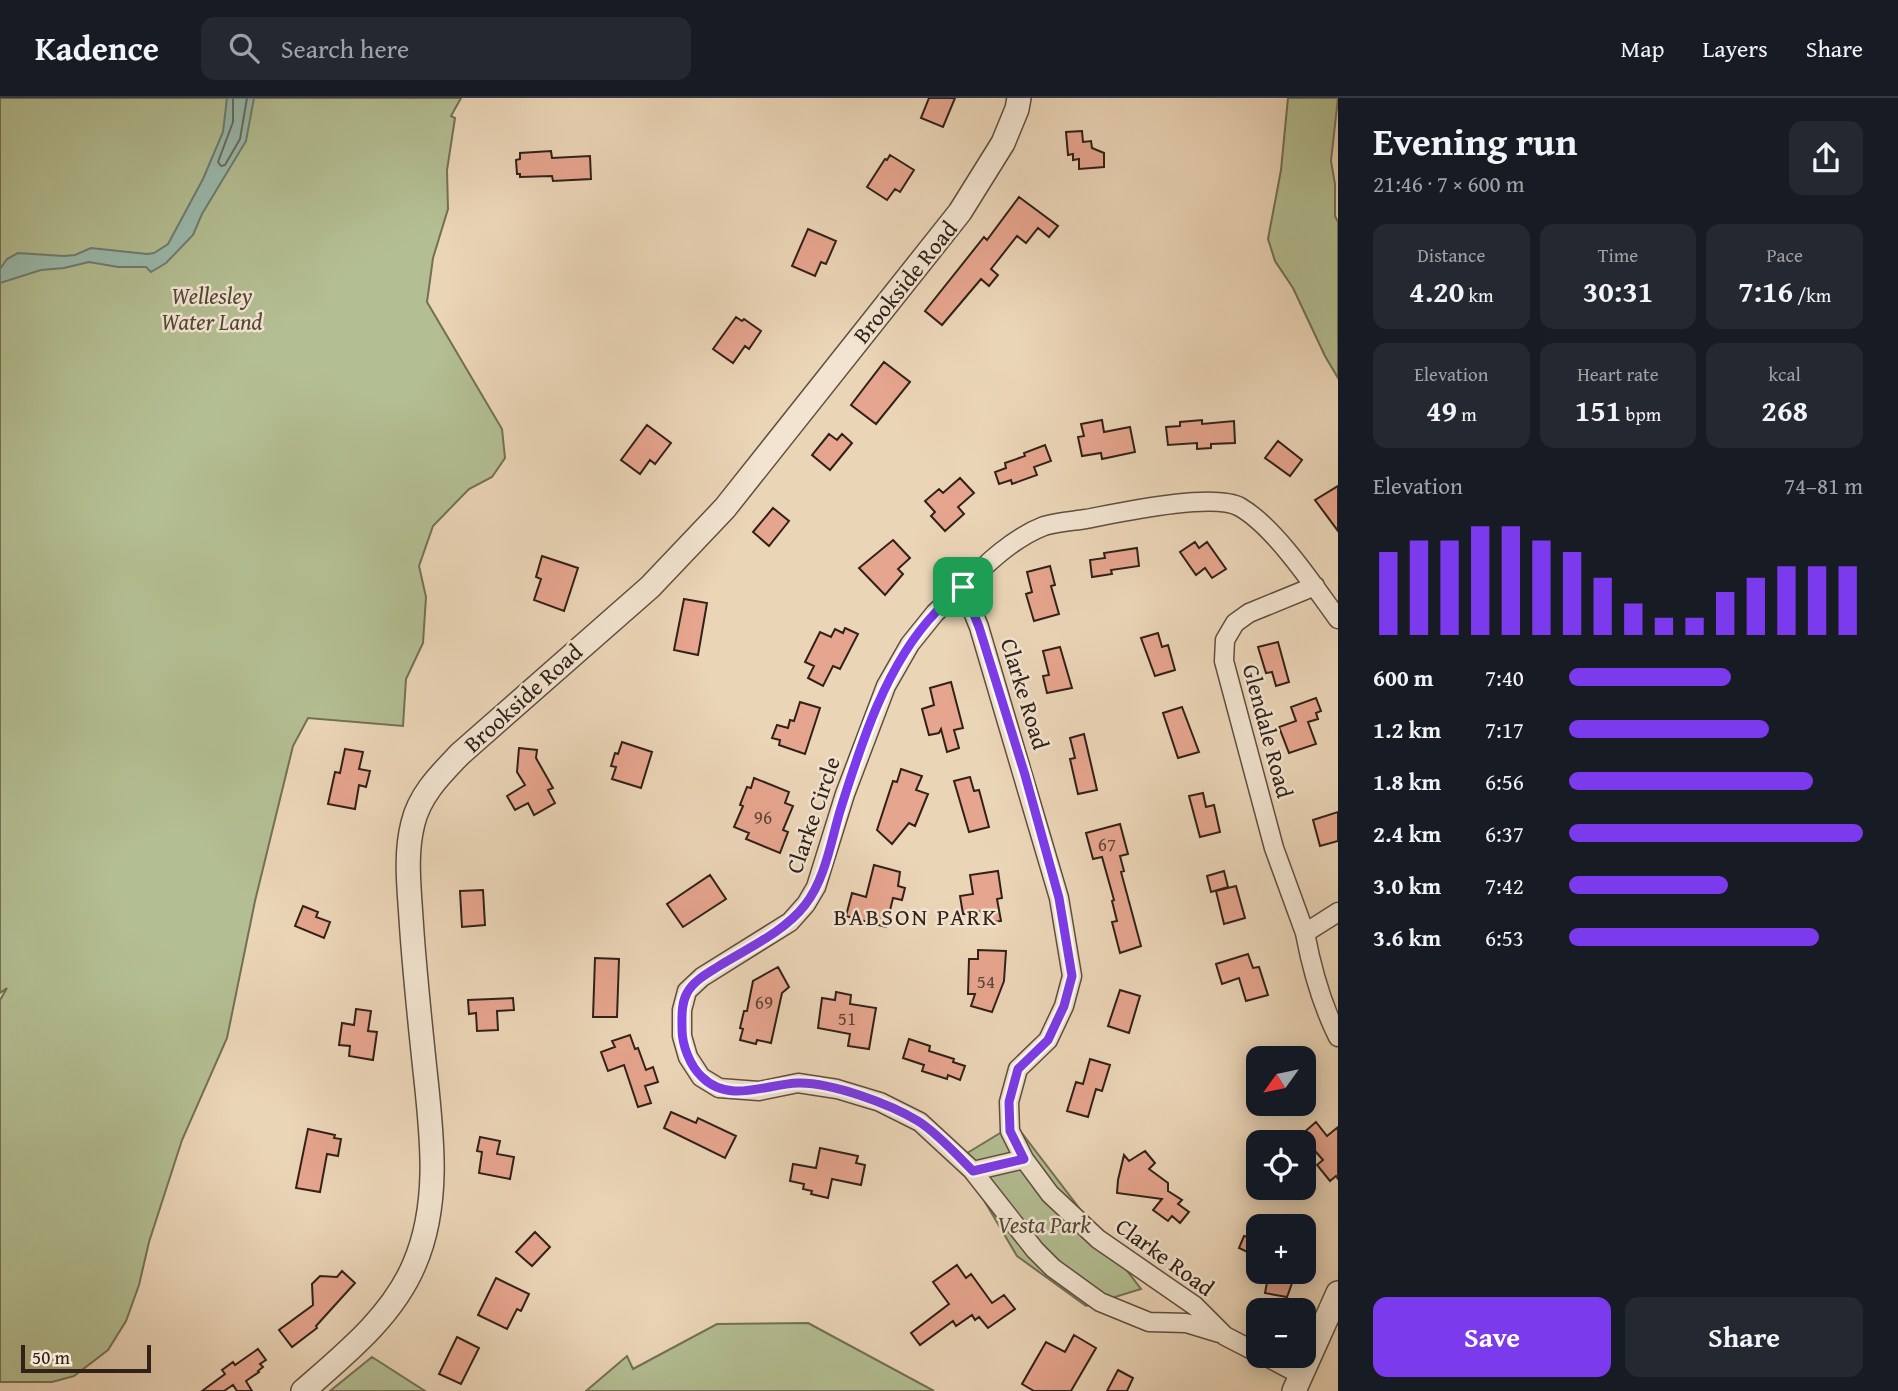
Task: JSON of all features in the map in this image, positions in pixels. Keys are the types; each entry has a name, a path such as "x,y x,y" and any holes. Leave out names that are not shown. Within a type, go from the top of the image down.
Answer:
{"street":[{"name":"Brookside Road","path":"303,1391 346,1354 401,1291 426,1234 431,1207 431,1143 408,872 413,821 424,796 460,754 650,587 725,508 960,212 1003,143 1019,98"},
{"path":"963,587 1012,545 1044,526 1165,504 1208,502 1238,506 1268,530 1315,586 1338,619"},
{"name":"Glendale Road","path":"1315,586 1249,613 1235,623 1225,640 1224,661 1274,848 1305,933 1312,970 1338,1037"},
{"name":"Clarke Road","path":"963,587 979,627 1059,898 1072,976 1064,1006 1048,1040 1018,1069 1009,1102 1010,1131 1024,1159 1050,1194 1098,1239 1195,1306 1225,1336 1246,1347"},
{"name":"Clarke Circle","path":"963,587 935,613 918,634 886,686 845,794 816,887 806,904 790,922 702,977 687,991 682,1010 682,1036 688,1057 701,1077 719,1088 759,1091 799,1083 837,1089 880,1102 920,1122 973,1171 1035,1250 1100,1303 1149,1322 1186,1323 1225,1336"},
{"path":"1305,933 1338,912"},
{"path":"973,1171 1024,1159"},
{"path":"1279,1368 1297,1383 1338,1293"}],"green space":[{"name":"Wellesley Water Land","path":"0,98 461,98 451,116 455,118 447,170 448,209 433,258 427,302 502,429 505,458 492,477 469,489 433,526 419,566 426,597 423,643 406,679 403,726 308,718 293,746 255,901 227,1038 182,1140 126,1321 108,1350 74,1376 52,1382 0,1382 0,1000 7,988 0,993"},
{"path":"1288,98 1338,98 1331,161 1335,184 1335,216 1338,222 1338,378 1293,288 1275,261 1268,239 1281,170"},
{"name":"Vesta Park","path":"1015,1124 1141,1289 1086,1306 1017,1256 959,1158"},
{"path":"808,1323 934,1391 586,1391 627,1356 633,1369 717,1324"},
{"path":"372,1357 425,1391 330,1391"}],"water":[{"path":"227,98 254,98 246,141 202,214 193,235 166,263 151,272 146,267 118,267 89,262 41,270 0,283 0,269 7,259 18,253 64,256 75,255 91,248 147,254 154,253 168,244 203,179 223,132"}],"building":[{"path":"929,98 955,98 943,127 921,118"},
{"path":"1082,131 1083,142 1091,141 1092,148 1104,153 1104,167 1079,169 1079,159 1073,160 1073,154 1068,155 1066,132"},
{"path":"551,151 552,158 590,156 591,179 553,181 552,176 520,177 520,174 517,174 516,160 520,159 520,153"},
{"path":"890,155 914,170 900,192 895,189 887,200 867,187"},
{"path":"1019,197 1058,226 1049,237 1038,228 1026,243 1017,236 991,269 998,275 989,286 981,279 942,325 925,311 984,237 987,240"},
{"path":"808,229 836,241 826,264 821,262 815,276 792,266"},
{"path":"736,317 742,321 744,319 761,331 749,349 745,346 733,363 713,349"},
{"path":"884,362 910,382 876,424 851,405"},
{"path":"1102,420 1104,432 1130,427 1135,452 1102,459 1101,453 1082,456 1078,437 1084,436 1081,424"},
{"path":"1202,420 1202,424 1234,421 1235,443 1211,444 1211,448 1197,449 1197,443 1168,445 1166,427 1180,426 1180,422"},
{"path":"647,425 671,443 655,464 650,460 640,474 621,460"},
{"path":"829,434 837,440 842,434 852,443 830,470 812,455"},
{"path":"1278,441 1302,460 1290,476 1265,458"},
{"path":"1045,445 1051,461 1034,467 1037,475 1012,484 1011,480 999,484 995,472 1006,468 1005,463"},
{"path":"960,478 974,493 958,507 964,514 945,531 931,516 935,512 925,501 939,489 943,493"},
{"path":"1338,486 1338,531 1315,500"},
{"path":"773,508 789,521 769,546 753,532"},
{"path":"893,540 910,558 898,569 903,574 885,595 859,568"},
{"path":"1195,542 1199,548 1207,542 1226,569 1212,578 1205,568 1196,575 1180,552"},
{"path":"1137,548 1139,566 1111,570 1112,574 1092,577 1090,560 1105,558 1104,553"},
{"path":"542,556 578,568 564,611 534,600 541,579 536,577"},
{"path":"1050,566 1055,585 1051,586 1059,614 1034,621 1026,594 1032,592 1027,572"},
{"path":"684,599 707,603 698,655 674,650"},
{"path":"845,628 858,634 840,669 833,666 823,686 808,678 814,666 805,662 820,632 831,637 835,629 843,633"},
{"path":"1158,633 1162,647 1168,645 1175,670 1155,676 1141,638"},
{"path":"1278,642 1289,682 1276,686 1272,672 1266,673 1258,647"},
{"path":"1060,647 1072,688 1047,693 1043,676 1049,675 1043,651"},
{"path":"951,682 963,728 954,730 959,748 947,752 941,729 939,733 929,735 922,709 934,705 930,688"},
{"path":"1316,698 1321,711 1316,713 1318,719 1308,722 1316,744 1289,753 1279,727 1296,721 1291,707"},
{"path":"800,702 820,708 805,754 779,745 780,740 772,738 777,725 788,728 790,720 794,721"},
{"path":"1182,707 1199,752 1178,758 1163,713"},
{"path":"1084,734 1097,790 1078,794 1070,759 1075,758 1070,738"},
{"path":"622,742 652,752 641,788 612,779 616,767 611,766"},
{"path":"519,748 537,750 536,758 553,788 548,790 555,803 534,815 528,803 515,810 507,796 525,785 517,772"},
{"path":"345,749 363,752 359,769 370,771 366,787 359,785 355,809 328,804 335,772 340,773"},
{"path":"901,769 922,776 916,790 928,794 915,826 909,823 892,844 877,830 893,781 897,782"},
{"path":"970,777 974,791 979,790 989,827 969,832 954,781"},
{"path":"754,778 789,792 785,803 793,806 783,830 788,832 780,853 746,839 749,833 734,827 747,787 751,788"},
{"path":"1203,793 1206,807 1214,805 1220,832 1200,837 1189,796"},
{"path":"1338,812 1338,841 1320,846 1313,820"},
{"path":"1120,824 1128,854 1120,856 1124,871 1121,872 1141,946 1120,953 1112,922 1117,921 1112,901 1114,900 1102,857 1093,859 1086,833"},
{"path":"874,865 900,872 898,886 905,888 902,900 893,898 886,927 846,916 852,893 866,897"},
{"path":"998,871 1002,898 997,899 1001,921 986,923 984,911 963,914 960,896 973,894 970,875"},
{"path":"1224,871 1228,887 1211,892 1207,876"},
{"path":"710,875 726,899 683,927 667,904"},
{"path":"1236,886 1245,918 1224,924 1216,891"},
{"path":"483,890 485,925 462,927 460,891"},
{"path":"303,906 318,912 316,917 330,922 324,938 295,926"},
{"path":"978,950 1006,951 1004,981 992,1012 971,1006 975,994 968,994 969,959 978,959"},
{"path":"1248,954 1253,968 1259,967 1268,995 1246,1001 1239,978 1222,984 1216,964"},
{"path":"595,958 619,959 617,1017 593,1017"},
{"path":"778,967 789,987 782,993 771,1043 757,1040 756,1044 740,1040 743,1029 740,1028 744,1011 747,1011 753,981"},
{"path":"1120,990 1140,996 1129,1033 1108,1026"},
{"path":"836,992 851,995 850,1004 876,1008 869,1049 848,1046 850,1034 818,1028 822,998 835,1000"},
{"path":"513,998 514,1010 497,1011 498,1030 477,1031 476,1013 469,1014 468,1000"},
{"path":"356,1009 371,1011 368,1031 377,1032 373,1060 349,1056 350,1046 339,1045 342,1023 354,1025"},
{"path":"630,1035 646,1070 653,1067 658,1082 645,1086 651,1103 638,1107 624,1065 608,1071 601,1052 615,1047 612,1041"},
{"path":"909,1039 930,1046 929,1051 954,1059 953,1062 965,1066 960,1080 922,1071 924,1065 903,1058"},
{"path":"1090,1059 1110,1065 1102,1091 1096,1089 1088,1117 1067,1111 1076,1082 1083,1084"},
{"path":"671,1112 696,1123 698,1118 736,1136 725,1158 664,1128"},
{"path":"1316,1122 1327,1136 1338,1127 1338,1179 1336,1176 1330,1181 1317,1165 1323,1160 1316,1152 1316,1130 1307,1130"},
{"path":"308,1129 341,1139 338,1156 327,1154 320,1192 296,1188"},
{"path":"480,1137 500,1141 497,1154 514,1157 510,1179 479,1173 482,1152 477,1151"},
{"path":"820,1148 858,1156 856,1163 865,1165 861,1185 832,1179 828,1198 811,1194 812,1191 803,1189 804,1184 790,1181 793,1164 816,1168"},
{"path":"1145,1151 1155,1163 1149,1169 1168,1183 1168,1191 1182,1200 1178,1204 1189,1212 1180,1223 1172,1216 1168,1221 1153,1210 1162,1199 1117,1193 1124,1155 1129,1161"},
{"path":"535,1232 550,1247 532,1266 516,1252"},
{"path":"1246,1236 1246,1251 1239,1248"},
{"path":"957,1265 966,1278 971,1274 992,1303 1004,1295 1015,1309 988,1328 979,1317 975,1320 972,1315 956,1326 953,1321 920,1345 911,1333 949,1304 933,1282"},
{"path":"342,1271 355,1283 317,1328 292,1347 279,1330 313,1305 312,1284 320,1276 337,1277"},
{"path":"496,1278 529,1294 521,1311 517,1309 507,1329 478,1315"},
{"path":"1267,1284 1292,1284 1287,1297 1265,1293"},
{"path":"1074,1335 1096,1348 1071,1391 1034,1391 1022,1384 1046,1342 1065,1352"},
{"path":"457,1337 479,1348 461,1384 439,1374"},
{"path":"258,1349 266,1360 260,1364 263,1367 259,1372 246,1381 252,1391 237,1391 233,1385 224,1391 202,1391 225,1374 222,1370 233,1362 235,1365"},
{"path":"1118,1370 1133,1378 1127,1391 1107,1391"}],"district":[{"name":"BABSON PARK","path":"916,917"}],"route":[{"path":"963,587 979,627 1025,775 1059,898 1072,976 1064,1006 1048,1040 1018,1069 1009,1102 1010,1131 1024,1159 973,1171 920,1122 880,1102 837,1089 799,1083 759,1091 719,1088 701,1077 688,1057 682,1036 682,1010 687,991 702,977 790,922 806,904 816,887 845,794 886,686 910,644 935,613 963,587"}]}
